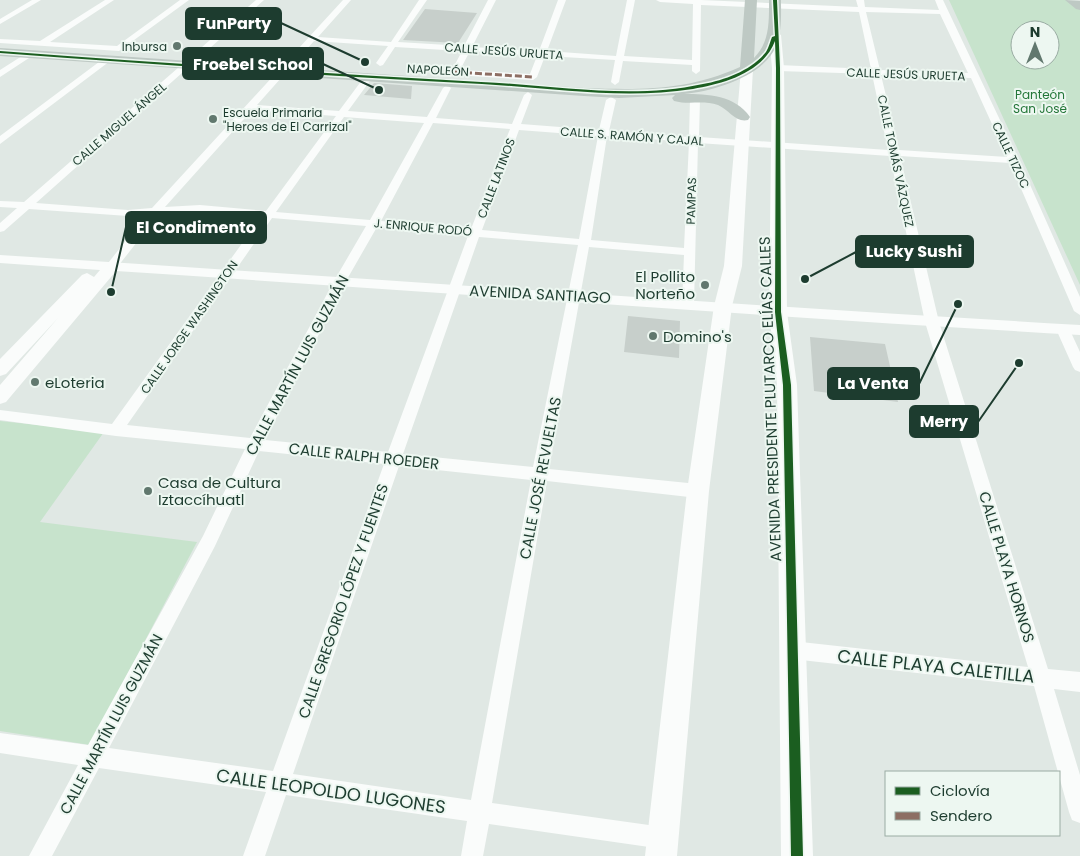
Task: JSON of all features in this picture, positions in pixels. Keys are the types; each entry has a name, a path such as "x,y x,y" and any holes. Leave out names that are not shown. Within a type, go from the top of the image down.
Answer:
{"main road":[{"path":"1071,0 1080,7"},
{"name":"AVENIDA PRESIDENTE PLUTARCO ELÍAS CALLES","path":"662,847 698,491 724,306 733,266 751,3"},
{"name":"AVENIDA PRESIDENTE PLUTARCO ELÍAS CALLES","path":"775,3 778,68 778,312 786,386 796,856"},
{"name":"NAPOLEÓN","path":"0,42 197,56 368,78 482,83 613,92 682,89 716,81 747,69 767,53 775,35"},
{"name":"NAPOLEÓN","path":"0,52 184,67 287,67 455,72"},
{"path":"613,92 724,102 735,108 743,117"}],"street":[{"path":"0,22 37,0"},
{"path":"43,44 110,0"},
{"name":"NAPOLEÓN","path":"0,42 119,49 185,0"},
{"name":"CALLE MIGUEL ÁNGEL","path":"0,229 260,0"},
{"path":"0,370 105,266 347,0"},
{"path":"380,63 421,0"},
{"path":"455,72 492,0"},
{"path":"542,53 562,0"},
{"name":"CALLE JOSÉ REVUELTAS","path":"472,856 540,474 575,296 603,134 620,58 630,0"},
{"path":"660,0 861,5 943,12"},
{"name":"CALLE TIZOC","path":"939,0 1014,160 1080,311"},
{"path":"696,1 696,72"},
{"name":"CALLE TOMÁS VÁZQUEZ","path":"861,5 932,322"},
{"name":"CALLE JESÚS URUETA","path":"312,39 696,63"},
{"name":"NAPOLEÓN","path":"455,72 533,75 542,53"},
{"name":"NAPOLEÓN","path":"0,56 80,58"},
{"path":"0,74 25,58"},
{"path":"0,141 106,60"},
{"name":"CALLE JESÚS URUETA","path":"778,68 974,76"},
{"name":"CALLE JORGE WASHINGTON","path":"116,430 368,78"},
{"name":"CALLE MARTÍN LUIS GUZMÁN","path":"40,856 209,541 255,444 340,281 374,223 447,88"},
{"name":"CALLE LATINOS","path":"453,289 528,95"},
{"name":"PAMPAS","path":"688,304 695,99"},
{"name":"CALLE S. RAMÓN Y CAJAL","path":"250,107 741,144 1014,160"},
{"name":"J. ENRIQUE RODÓ","path":"0,204 128,213 200,208 689,252"},
{"name":"AVENIDA SANTIAGO","path":"0,259 724,306 778,312 1080,330"},
{"path":"0,397 105,266"},
{"name":"CALLE GREGORIO LÓPEZ Y FUENTES","path":"254,856 453,289"},
{"name":"CALLE PLAYA HORNOS","path":"932,322 1080,812"},
{"path":"1063,329 1080,367"},
{"name":"CALLE RALPH ROEDER","path":"0,415 116,430 698,491"},
{"name":"CALLE PLAYA CALETILLA","path":"792,650 1080,682"},
{"name":"CALLE LEOPOLDO LUGONES","path":"0,743 480,813 662,847"}],"green space":[{"name":"Panteón San José","path":"949,0 1067,0 1080,9 1080,285"},
{"path":"0,421 104,432 40,522 197,542 90,745 0,731"}],"building":[{"path":"425,9 477,13 458,43 403,40"},
{"path":"374,83 412,86 411,99 364,95"},
{"name":"Domino's","path":"628,316 680,321 679,358 624,352"},
{"path":"810,337 885,344 898,402 814,391"}],"marked path":[{"path":"455,72 533,77"}],"cycle path":[{"path":"775,0 778,68 778,312 787,385 797,856"},
{"path":"0,52 632,93 693,88 738,75 757,63 765,55 774,37"}],"place":[{"name":"Inbursa","path":"177,46"},
{"name":"FunParty","path":"365,62"},
{"name":"Froebel School","path":"379,90"},
{"name":"Escuela Primaria \"Heroes de El Carrizal\"","path":"213,119"},
{"name":"Lucky Sushi","path":"805,279"},
{"name":"El Pollito Norteño","path":"705,285"},
{"name":"El Condimento","path":"111,292"},
{"name":"La Venta","path":"958,304"},
{"name":"Domino's","path":"653,336"},
{"name":"Merry","path":"1019,363"},
{"name":"eLoteria","path":"35,382"},
{"name":"Casa de Cultura Iztaccíhuatl","path":"148,491"}]}
